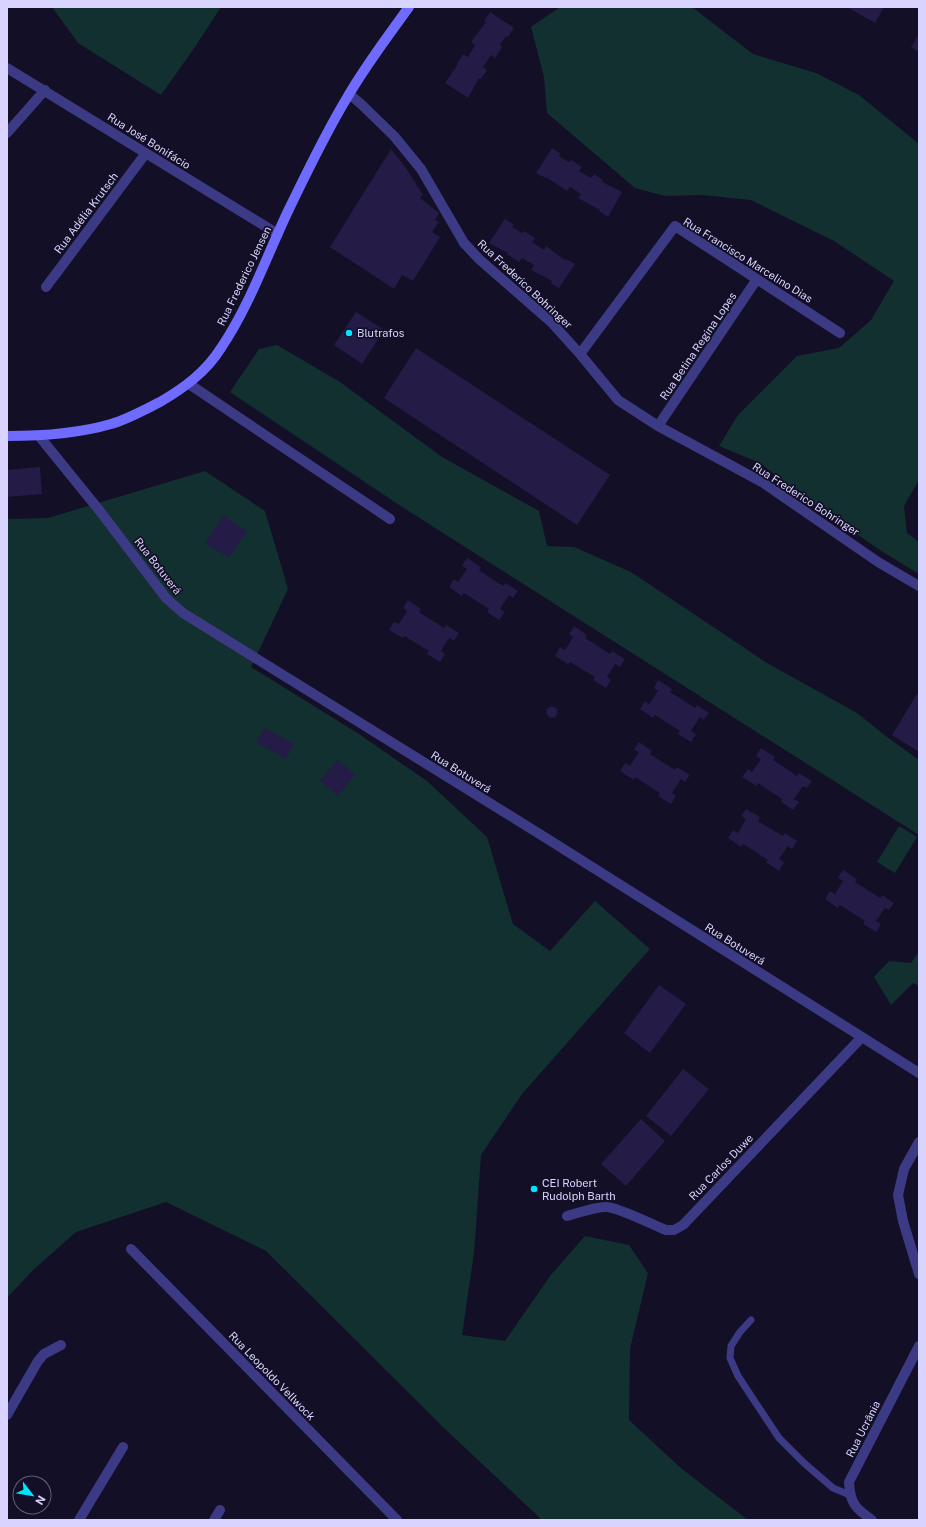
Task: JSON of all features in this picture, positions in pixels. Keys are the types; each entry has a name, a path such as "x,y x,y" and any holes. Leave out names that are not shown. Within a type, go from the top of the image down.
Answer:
{"main road":[{"name":"Rua Frederico Jensen","path":"7,436 39,436 82,431 111,424 129,418 149,408 189,384 202,372 221,349 240,316 329,127 349,94 409,7"}],"street":[{"name":"Rua José Bonifácio","path":"7,68 278,234"},
{"path":"7,133 45,90"},
{"name":"Rua Frederico Bohringer","path":"349,94 394,136 421,169 464,243 479,259 551,322 618,400 658,426 762,482 878,562 919,586"},
{"name":"Rua Adélia Krutsch","path":"46,286 146,153"},
{"name":"Rua Francisco Marcelino Dias","path":"580,354 675,226 840,332"},
{"name":"Rua Betina Regina Lopes","path":"658,426 758,279"},
{"path":"189,384 390,519"},
{"name":"Rua Botuverá","path":"39,436 100,510 166,598 183,614 546,838 919,1073"},
{"name":"Rua Carlos Duwe","path":"567,1216 597,1208 608,1207 666,1230 674,1230 683,1225 862,1037"},
{"path":"919,1142 904,1169 898,1195 903,1221 919,1274"},
{"name":"Rua Leopoldo Vellwock","path":"131,1249 397,1520"},
{"path":"7,1415 38,1361 44,1354 61,1345"},
{"name":"Rua Ucrânia","path":"850,1495 849,1482 919,1346"},
{"path":"80,1520 123,1447"},
{"path":"850,1495 855,1506 872,1520"},
{"path":"214,1520 220,1510"}],"lane":[{"path":"751,1320 740,1332 732,1346 730,1358 738,1376 779,1438 804,1463 833,1488 850,1495"}],"green space":[{"path":"52,7 221,7 161,95 78,43"},
{"path":"560,7 692,7 753,54 816,73 859,95 919,144 919,480 904,506 907,533 919,542 919,574 883,552 804,498 760,463 719,446 738,415 797,356 839,348 871,320 894,281 834,241 751,200 702,195 665,196 635,188 547,113 544,77 531,27"},
{"path":"277,345 340,382 442,457 539,511 547,546 574,547 631,572 767,663 857,713 919,760 919,835 399,505 230,392 259,349"},
{"path":"205,471 265,511 288,589 251,667 359,734 427,781 487,837 513,924 550,951 595,901 650,949 522,1094 481,1155 474,1253 462,1335 505,1341 550,1276 585,1236 629,1245 648,1273 630,1349 629,1420 682,1469 748,1520 542,1520 445,1429 266,1251 166,1202 76,1232 32,1271 7,1298 7,519 48,518"},
{"path":"899,826 917,837 895,873 877,862"},
{"path":"919,951 919,986 913,983 891,1005 874,977 889,961 911,963"}],"building":[{"path":"847,7 884,7 875,23"},
{"path":"490,12 514,28 500,45 502,47 495,58 491,55 483,67 487,70 481,79 479,78 468,98 445,83 463,54 468,57 475,45 471,42 486,22 484,21"},
{"path":"919,34 919,52 911,47"},
{"path":"552,148 561,154 559,156 569,162 571,160 582,167 579,171 591,178 594,174 603,180 602,182 622,192 608,217 599,211 600,210 578,198 581,194 570,187 567,191 546,177 536,173"},
{"path":"391,149 406,168 423,195 420,198 439,213 435,220 439,222 432,232 440,237 413,281 402,275 394,289 330,247"},
{"path":"505,219 514,225 512,227 522,233 524,231 535,238 532,242 544,250 546,246 565,260 566,259 575,264 559,288 551,283 552,281 531,270 534,265 522,258 519,262 507,254 508,253 489,243"},
{"path":"356,312 384,330 362,364 334,345"},
{"path":"416,348 610,475 577,525 384,398"},
{"path":"40,467 42,494 7,497 7,470"},
{"path":"223,515 247,531 229,558 205,543"},
{"path":"467,558 481,567 479,570 503,586 506,583 518,591 513,598 509,595 500,609 505,612 499,620 487,612 489,609 464,593 462,596 449,587 454,579 458,582 467,569 462,566"},
{"path":"408,600 421,609 419,612 444,628 446,625 459,633 454,641 449,638 441,651 445,654 440,662 427,654 429,651 404,636 403,638 389,630 394,622 399,624 407,611 403,608"},
{"path":"574,626 587,635 585,638 610,654 612,651 625,659 620,667 615,664 607,677 611,680 606,688 593,680 595,677 570,662 568,664 555,656 560,647 565,650 573,637 569,634"},
{"path":"658,680 672,689 670,692 695,708 697,705 709,713 704,720 700,717 691,731 696,734 691,742 678,734 680,731 655,715 653,718 640,709 645,701 649,704 658,691 654,688"},
{"path":"917,694 919,695 919,752 892,735"},
{"path":"552,706 556,708 558,712 556,716 552,718 548,716 546,712 548,708"},
{"path":"264,728 294,744 286,759 256,742"},
{"path":"639,742 652,751 650,754 675,770 677,767 690,775 685,782 681,779 672,793 676,796 671,804 658,796 660,793 635,777 634,780 620,771 625,763 630,766 639,752 634,750"},
{"path":"761,748 775,757 773,760 797,776 799,773 812,781 807,788 803,786 794,799 799,802 793,810 781,802 782,799 758,783 756,786 742,777 748,769 752,772 761,759 756,756"},
{"path":"337,760 355,774 338,796 320,781"},
{"path":"746,809 760,817 758,821 783,836 785,833 797,841 792,849 788,846 779,859 784,862 779,871 766,862 768,860 743,844 741,847 728,838 733,830 738,833 746,819 741,816"},
{"path":"843,870 857,879 855,882 880,898 882,895 894,903 889,910 885,908 876,921 881,924 876,932 863,924 865,921 840,905 838,908 825,899 830,891 835,894 843,881 838,878"},
{"path":"659,985 686,1004 650,1053 624,1033"},
{"path":"683,1069 709,1089 671,1136 646,1116"},
{"path":"641,1119 665,1141 626,1186 601,1164"}],"place":[{"name":"Blutrafos","path":"349,333"},
{"name":"CEI Robert Rudolph Barth","path":"534,1189"}]}
